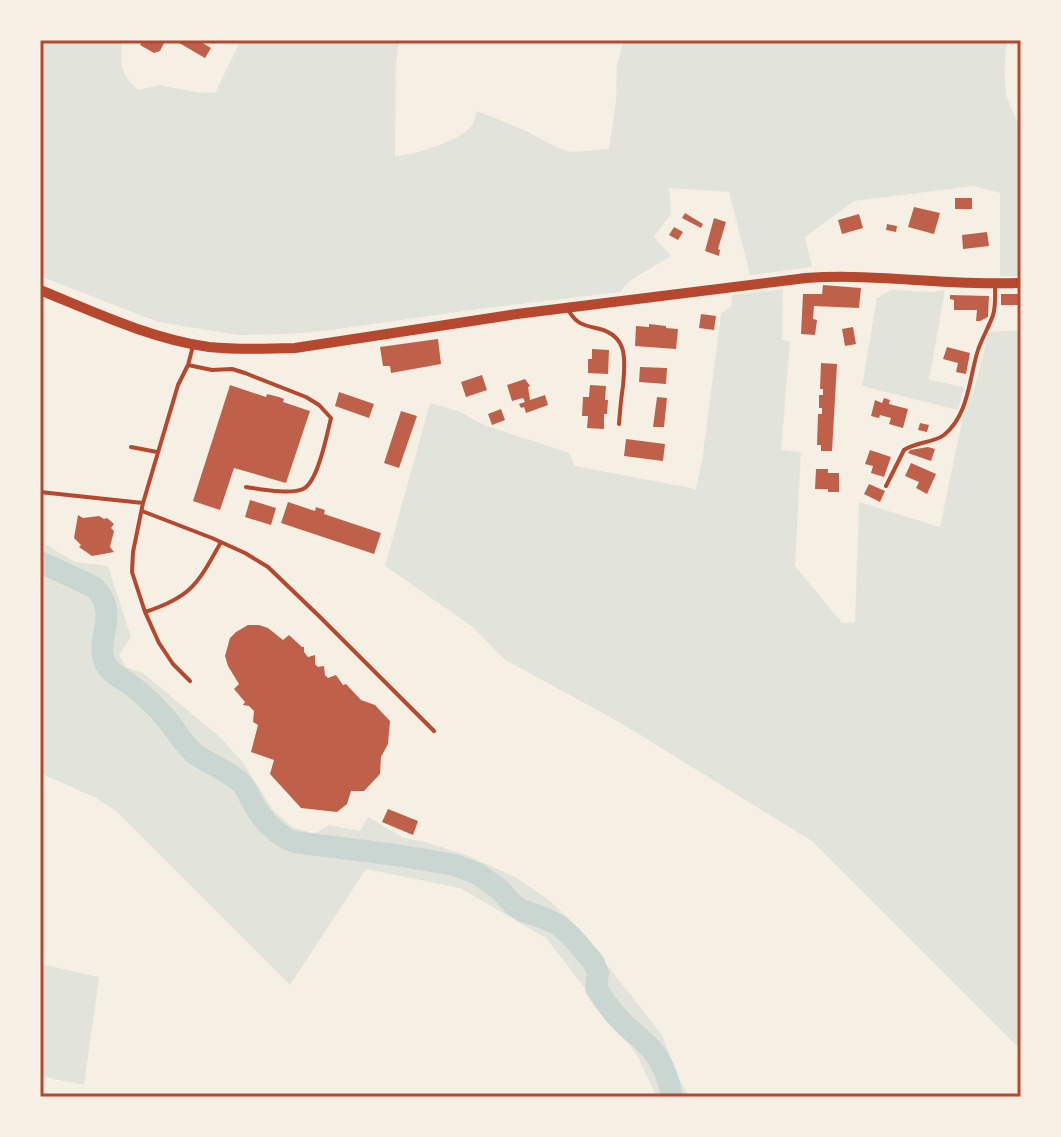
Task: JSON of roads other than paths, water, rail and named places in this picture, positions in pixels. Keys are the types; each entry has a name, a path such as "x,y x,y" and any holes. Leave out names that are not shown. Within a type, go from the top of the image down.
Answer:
{"main road":[{"path":"40,290 146,332 210,347 258,350 295,348 567,308 821,277 1021,283"}],"lane":[{"path":"886,486 904,450 939,438 954,424 964,408 977,354 994,312 995,284"},
{"path":"567,308 575,321 608,331 621,345 625,357 619,424"},
{"path":"190,681 166,655 145,612 132,572 143,503 193,344"},
{"path":"188,365 245,373 306,397 331,418 321,460 303,489 282,491 246,487"},
{"path":"131,447 157,452"},
{"path":"40,492 143,503"},
{"path":"142,511 221,542 268,567 434,731"},
{"path":"145,612 166,606 186,594 199,580 221,542"}],"waterway":[{"path":"40,562 94,587 106,608 102,648 108,668 151,703 195,754 242,784 262,817 282,835 294,842 455,865 478,874 523,911 560,926 594,963 598,973 596,988 605,1002 656,1055 672,1097"}]}
